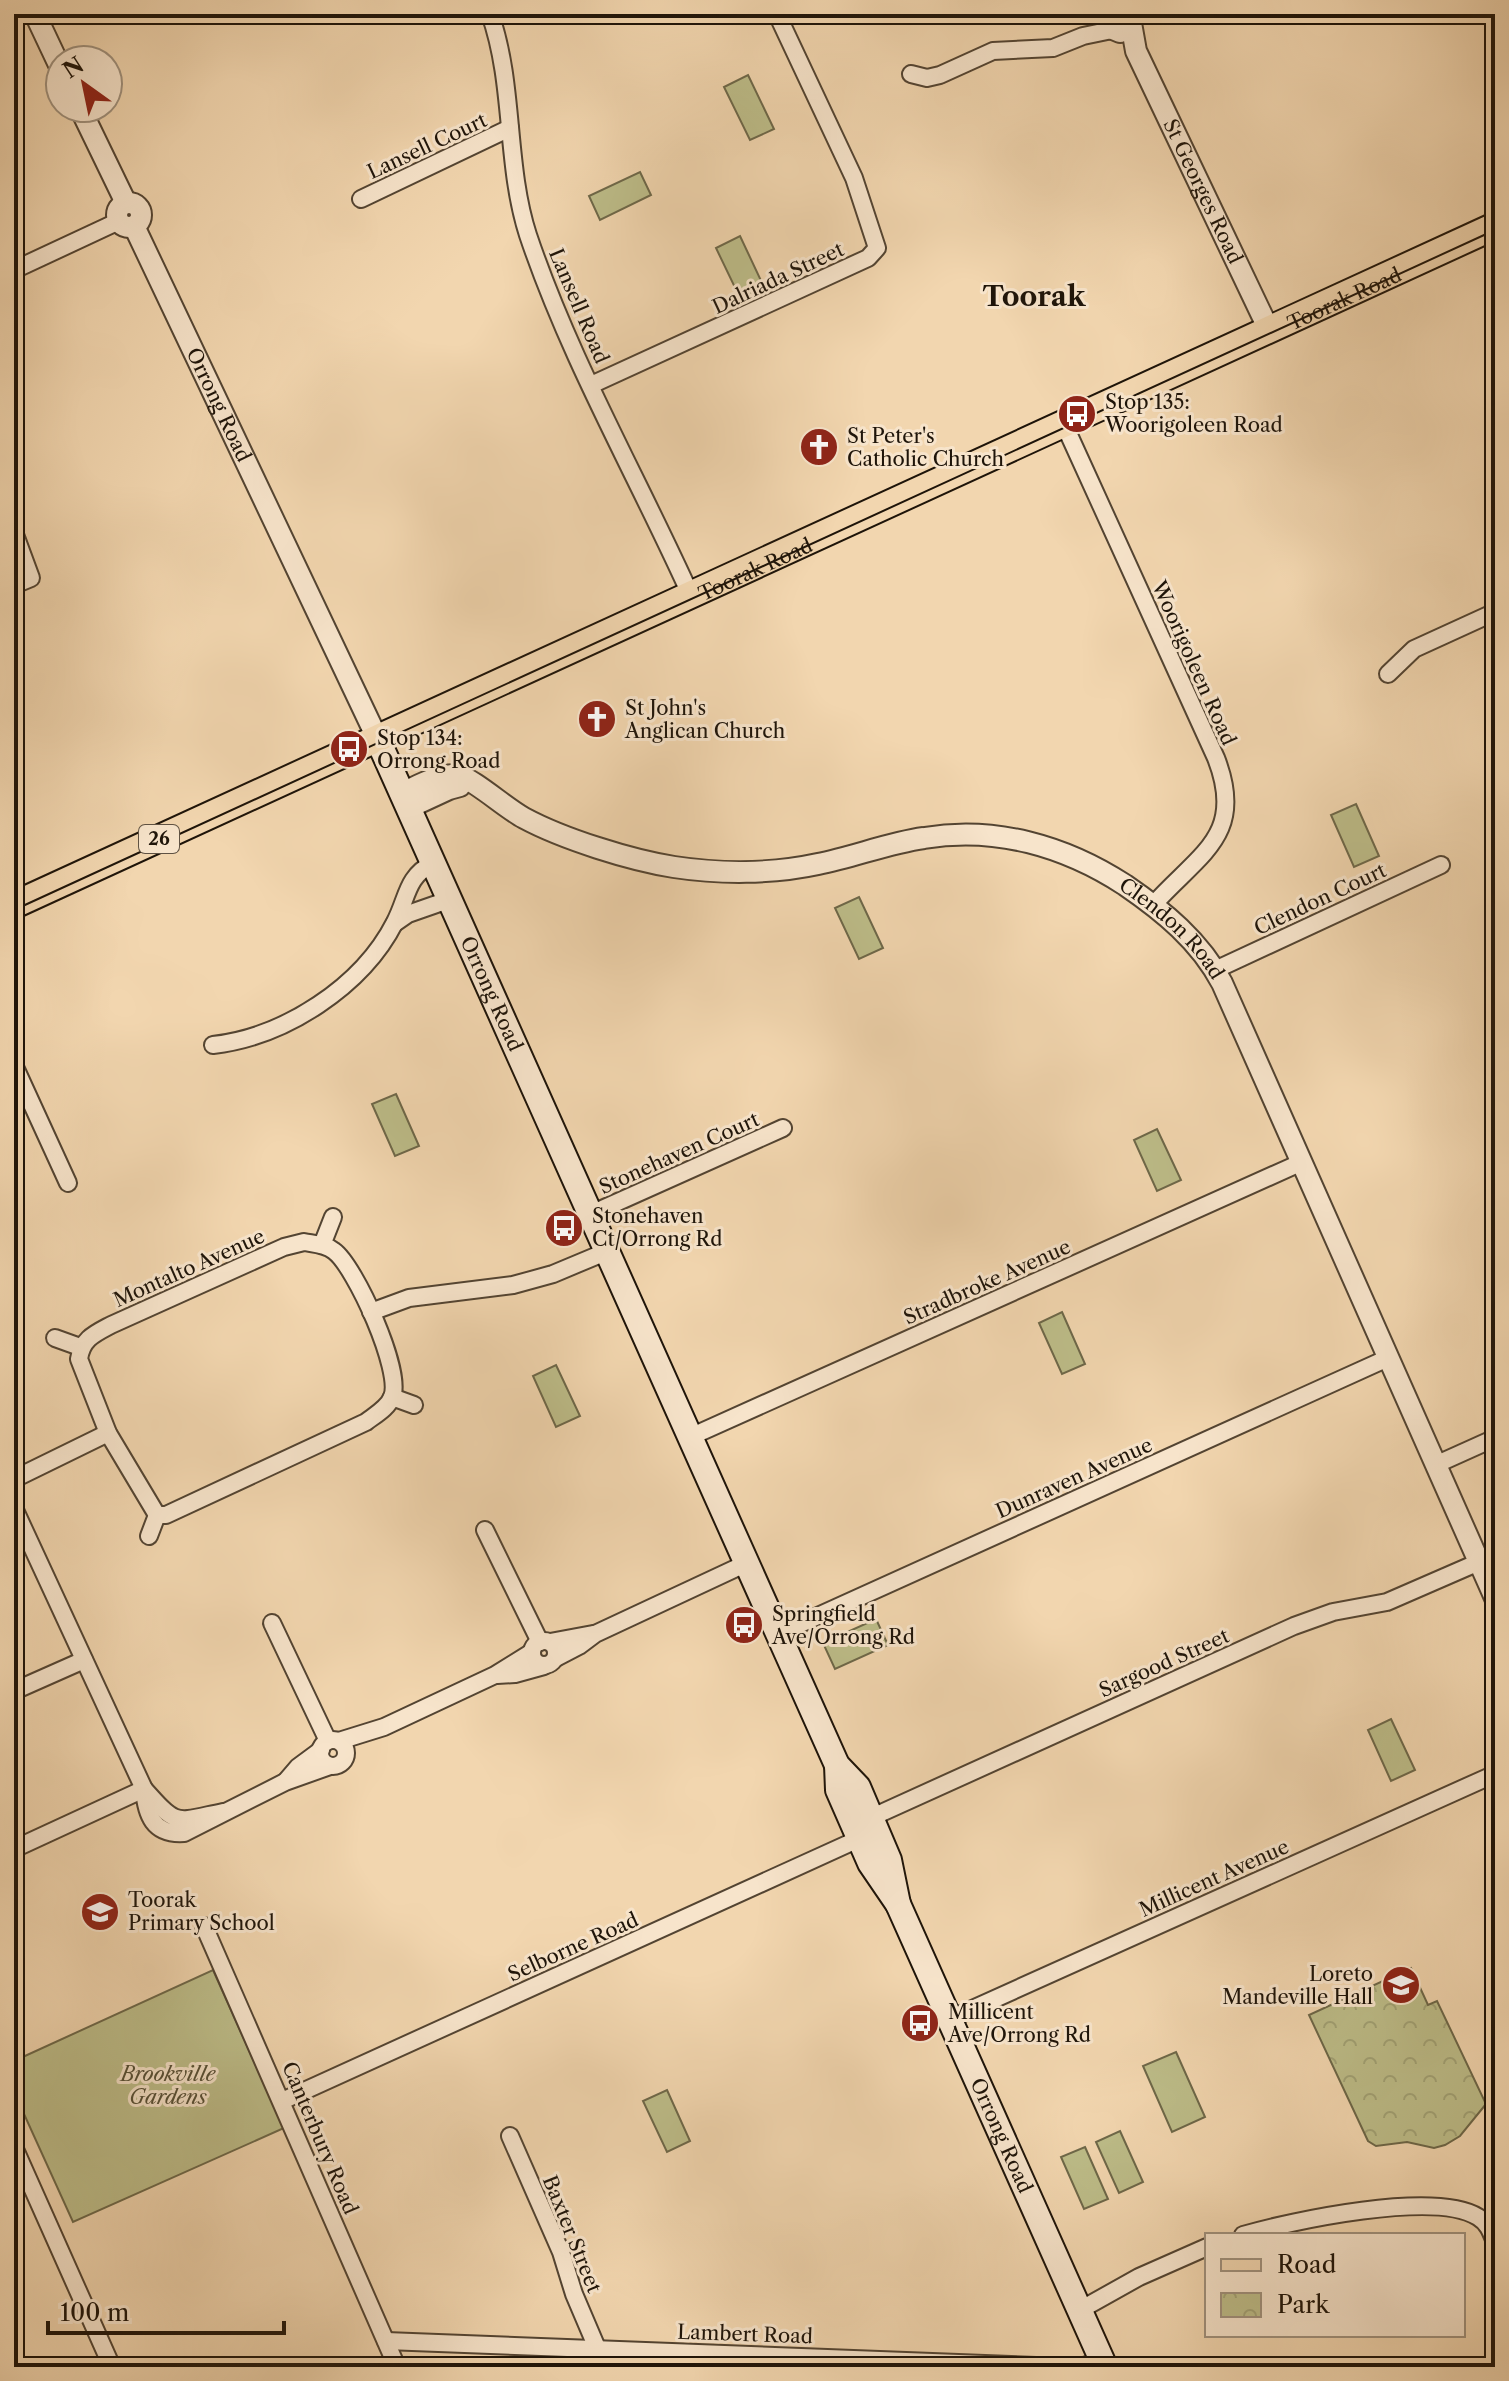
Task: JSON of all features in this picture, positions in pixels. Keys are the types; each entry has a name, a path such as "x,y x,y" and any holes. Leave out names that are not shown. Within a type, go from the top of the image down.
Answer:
{"main road":[{"name":"Toorak Road","path":"14,905 1269,330 1493,231"},
{"name":"Orrong Road","path":"378,740 837,1765 858,1787 865,1828 889,1860 898,1904 1103,2364"}],"street":[{"path":"35,14 49,44"},
{"name":"Lansell Road","path":"490,14 503,67 517,182 527,232 591,385 691,596"},
{"name":"Dalriada Street","path":"591,385 868,258 877,248 854,178 777,14"},
{"path":"911,74 927,78 940,75 1006,48 1053,48 1116,22"},
{"name":"St Georges Road","path":"1116,22 1136,51 1269,330"},
{"name":"Orrong Road","path":"87,124 126,217 378,740"},
{"name":"Lansell Court","path":"361,199 510,128"},
{"path":"14,270 126,217"},
{"name":"Woorigoleen Road","path":"1064,424 1216,758 1227,795 1226,815 1210,846 1154,904"},
{"path":"14,532 31,578 14,585"},
{"path":"1388,674 1414,649 1495,612"},
{"name":"Clendon Road","path":"405,800 449,775 462,776 503,807 528,820 602,848 672,866 731,871 817,865 927,837 1011,838 1046,845 1079,859 1154,904 1195,944 1215,970 1495,1598"},
{"path":"213,1045 240,1042 259,1035 308,1011 348,980 370,959 395,923 418,870 433,863"},
{"name":"Clendon Court","path":"1215,970 1441,865"},
{"path":"395,923 408,914 451,899"},
{"path":"14,1065 68,1183"},
{"name":"Stonehaven Court","path":"591,1214 783,1128"},
{"name":"Stradbroke Avenue","path":"690,1437 1300,1163"},
{"path":"157,1515 166,1515 366,1422 383,1409 392,1397 395,1381 392,1364 371,1312 347,1265 334,1251 322,1245 333,1217"},
{"name":"Montalto Avenue","path":"80,1347 89,1336 111,1325 284,1247 304,1242 322,1245"},
{"path":"371,1312 409,1298 513,1285 553,1274 608,1251"},
{"path":"55,1338 80,1347 79,1359 108,1433 157,1515"},
{"name":"Dunraven Avenue","path":"778,1634 1388,1358"},
{"path":"392,1397 414,1405"},
{"path":"14,1479 108,1433"},
{"path":"1435,1465 1495,1438"},
{"path":"14,1508 144,1789 164,1813 177,1819 223,1812 285,1782 337,1763 384,1727"},
{"path":"149,1536 157,1515"},
{"path":"485,1530 544,1652"},
{"name":"Sargood Street","path":"865,1828 879,1814 1304,1622 1333,1612 1387,1602 1479,1562"},
{"path":"285,1782 298,1767 329,1744 384,1727 544,1652 595,1634 747,1563"},
{"path":"272,1623 329,1744 347,1752 337,1763"},
{"path":"14,1691 84,1660"},
{"path":"329,1744 323,1761 337,1763"},
{"name":"Millicent Avenue","path":"950,2019 1495,1774"},
{"path":"14,1849 144,1789"},
{"name":"Selborne Road","path":"282,2101 852,1842 865,1828"},
{"name":"Canterbury Road","path":"204,1926 397,2367"},
{"name":"Baxter Street","path":"510,2136 561,2252 574,2294 597,2348"},
{"path":"14,2147 112,2367"},
{"path":"1252,2233 1342,2213 1441,2208 1468,2212 1480,2218 1490,2229 1495,2242"},
{"path":"1080,2310 1149,2272 1205,2248"},
{"name":"Lambert Road","path":"386,2341 1063,2367 1103,2364"}],"green space":[{"path":"748,75 774,129 750,140 724,87"},
{"path":"640,172 651,195 600,220 589,196"},
{"path":"740,236 764,287 740,298 716,248"},
{"path":"1356,804 1379,856 1354,867 1331,815"},
{"path":"859,897 883,948 859,959 835,908"},
{"path":"396,1094 419,1146 395,1156 372,1104"},
{"path":"1157,1129 1181,1180 1157,1191 1134,1140"},
{"path":"1062,1312 1085,1364 1062,1374 1039,1323"},
{"path":"556,1365 580,1416 556,1427 533,1376"},
{"path":"876,1619 888,1645 835,1669 823,1643"},
{"path":"1391,1719 1415,1770 1391,1781 1368,1730"},
{"path":"1411,1968 1428,2005 1437,2001 1486,2104 1460,2136 1434,2148 1407,2142 1376,2146 1368,2141 1309,2015"},
{"name":"Brookville Gardens","path":"213,1970 284,2128 73,2222 14,2092 14,2061"},
{"path":"1176,2052 1205,2117 1172,2132 1143,2066"},
{"path":"667,2090 690,2141 667,2152 643,2101"},
{"path":"1120,2131 1143,2182 1119,2193 1096,2142"},
{"path":"1085,2147 1108,2199 1084,2209 1061,2157"}],"tram line":[{"path":"14,910 1495,230"}],"place":[{"name":"Stop 135: Woorigoleen Road","path":"1077,414"},
{"name":"St Peter's Catholic Church","path":"819,447"},
{"name":"St John's Anglican Church","path":"597,719"},
{"name":"Stop 134: Orrong Road","path":"349,749"},
{"name":"Stonehaven Ct/Orrong Rd","path":"564,1228"},
{"name":"Springfield Ave/Orrong Rd","path":"744,1625"},
{"name":"Toorak Primary School","path":"100,1912"},
{"name":"Loreto Mandeville Hall","path":"1401,1985"},
{"name":"Millicent Ave/Orrong Rd","path":"920,2023"}],"district":[{"name":"Toorak","path":"1034,296"}]}
